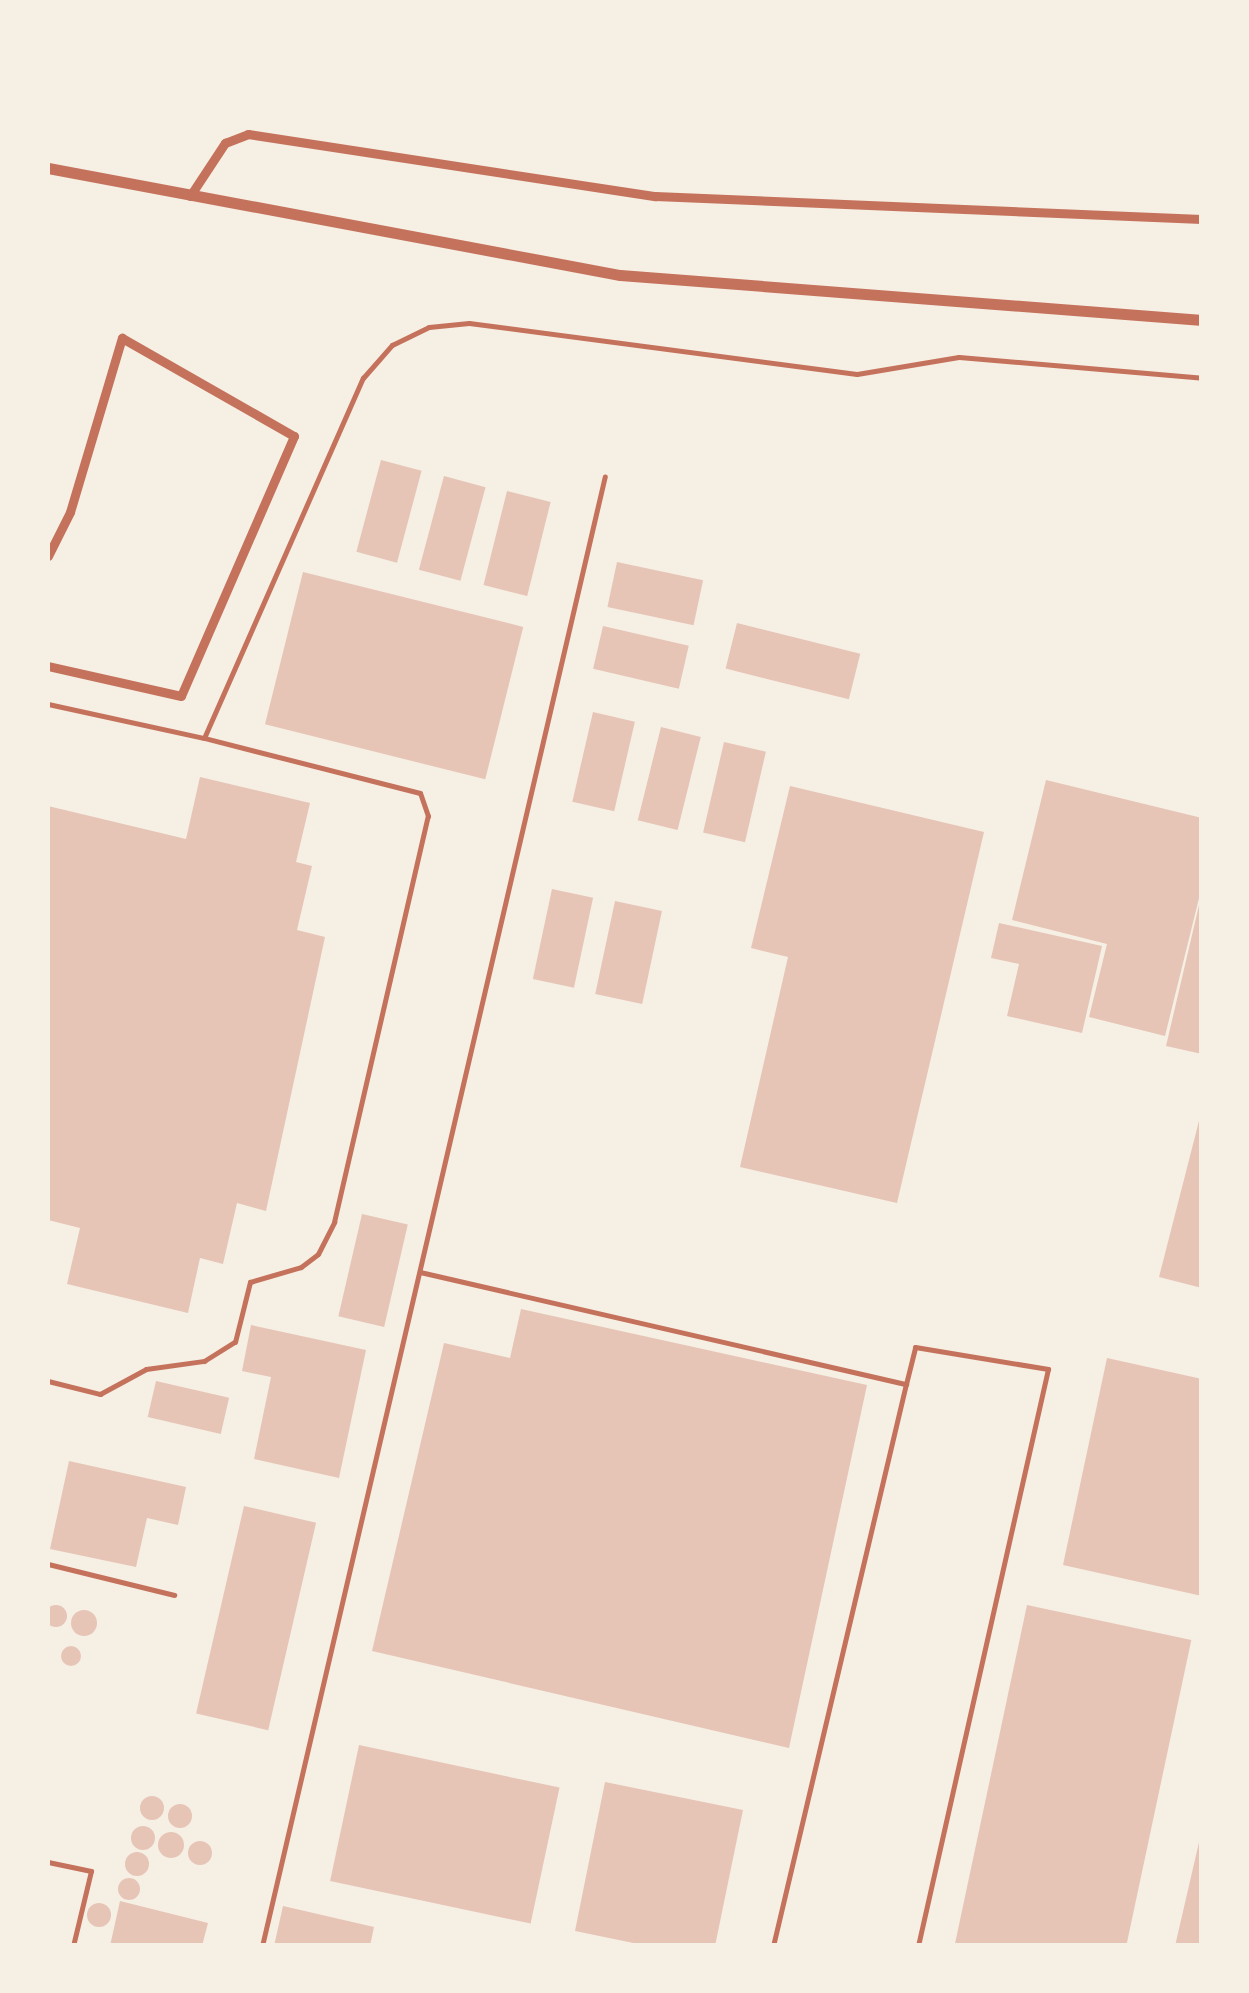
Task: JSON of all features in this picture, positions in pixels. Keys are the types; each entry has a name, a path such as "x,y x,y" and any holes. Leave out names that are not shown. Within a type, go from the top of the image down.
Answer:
{"street":[{"path":"190,196 225,143 248,134 654,196 1202,219"},
{"path":"48,168 620,275 1202,320"},
{"path":"48,556 70,512 122,338 294,436 181,696 48,666"}],"lane":[{"path":"204,738 363,378 392,344 429,328 469,323 784,368 857,374 958,358 1202,378"},
{"path":"262,1946 605,476"},
{"path":"48,704 204,738 420,793 428,816 334,1222 318,1254 300,1267 250,1282 234,1342 204,1360 146,1369 100,1394 48,1382"},
{"path":"420,1272 906,1384"},
{"path":"773,1946 916,1347 1048,1369 918,1946"},
{"path":"48,1564 174,1596"},
{"path":"48,1862 91,1871 73,1946"}],"building":[{"path":"381,460 422,471 397,563 356,552"},
{"path":"444,476 486,487 460,581 419,570"},
{"path":"507,491 551,502 527,596 484,585"},
{"path":"617,562 703,580 694,625 607,607"},
{"path":"303,572 523,627 485,779 265,724"},
{"path":"737,623 860,654 849,699 726,669"},
{"path":"603,626 689,646 679,689 593,669"},
{"path":"593,712 635,722 614,811 572,802"},
{"path":"661,727 701,737 678,830 638,820"},
{"path":"724,742 766,752 745,842 703,833"},
{"path":"200,777 310,803 296,862 312,866 297,930 325,937 266,1211 237,1203 223,1264 200,1258 188,1313 67,1284 80,1228 48,1220 48,806 186,839"},
{"path":"1046,780 1202,818 1202,886 1165,1036 1089,1017 1107,944 1012,920"},
{"path":"790,786 984,832 897,1203 740,1167 788,957 751,948"},
{"path":"552,889 593,898 574,988 533,979"},
{"path":"615,901 662,911 642,1004 595,994"},
{"path":"1202,901 1202,1054 1166,1046"},
{"path":"999,923 1102,946 1082,1033 1007,1016 1019,964 991,958"},
{"path":"1202,1117 1202,1288 1159,1277"},
{"path":"362,1214 408,1225 384,1327 338,1316"},
{"path":"521,1309 867,1385 789,1748 372,1651 444,1343 510,1358"},
{"path":"251,1325 366,1350 339,1478 254,1459 271,1377 242,1371"},
{"path":"1107,1358 1202,1379 1202,1596 1063,1565"},
{"path":"156,1381 229,1398 221,1434 148,1417"},
{"path":"69,1461 186,1487 178,1525 147,1518 136,1567 50,1549"},
{"path":"244,1506 316,1523 268,1730 196,1714"},
{"path":"56,1605 64,1608 64,1624 56,1627 48,1624 45,1616 48,1608"},
{"path":"1027,1605 1191,1640 1126,1946 955,1946"},
{"path":"84,1610 93,1614 97,1623 93,1632 84,1636 75,1632 71,1623 75,1614"},
{"path":"71,1646 81,1656 71,1666 61,1656"},
{"path":"359,1745 560,1788 531,1924 330,1881"},
{"path":"605,1782 743,1810 715,1946 648,1946 575,1931"},
{"path":"152,1796 161,1799 161,1817 152,1820 143,1817 140,1808 143,1799"},
{"path":"180,1804 189,1807 189,1825 180,1828 171,1825 168,1816 171,1807"},
{"path":"143,1826 152,1829 152,1847 143,1850 134,1847 131,1838 134,1829"},
{"path":"171,1832 180,1836 184,1845 180,1854 171,1858 162,1854 158,1845 162,1836"},
{"path":"1200,1838 1202,1946 1175,1946"},
{"path":"200,1841 209,1844 209,1862 200,1865 191,1862 188,1853 191,1844"},
{"path":"137,1852 146,1855 146,1873 137,1876 128,1873 125,1864 128,1855"},
{"path":"125,1878 133,1878 140,1889 133,1900 125,1900 118,1893 118,1885"},
{"path":"120,1901 208,1923 202,1946 110,1946"},
{"path":"99,1903 111,1915 99,1927 87,1915"},
{"path":"283,1906 374,1927 370,1946 274,1946"}]}
